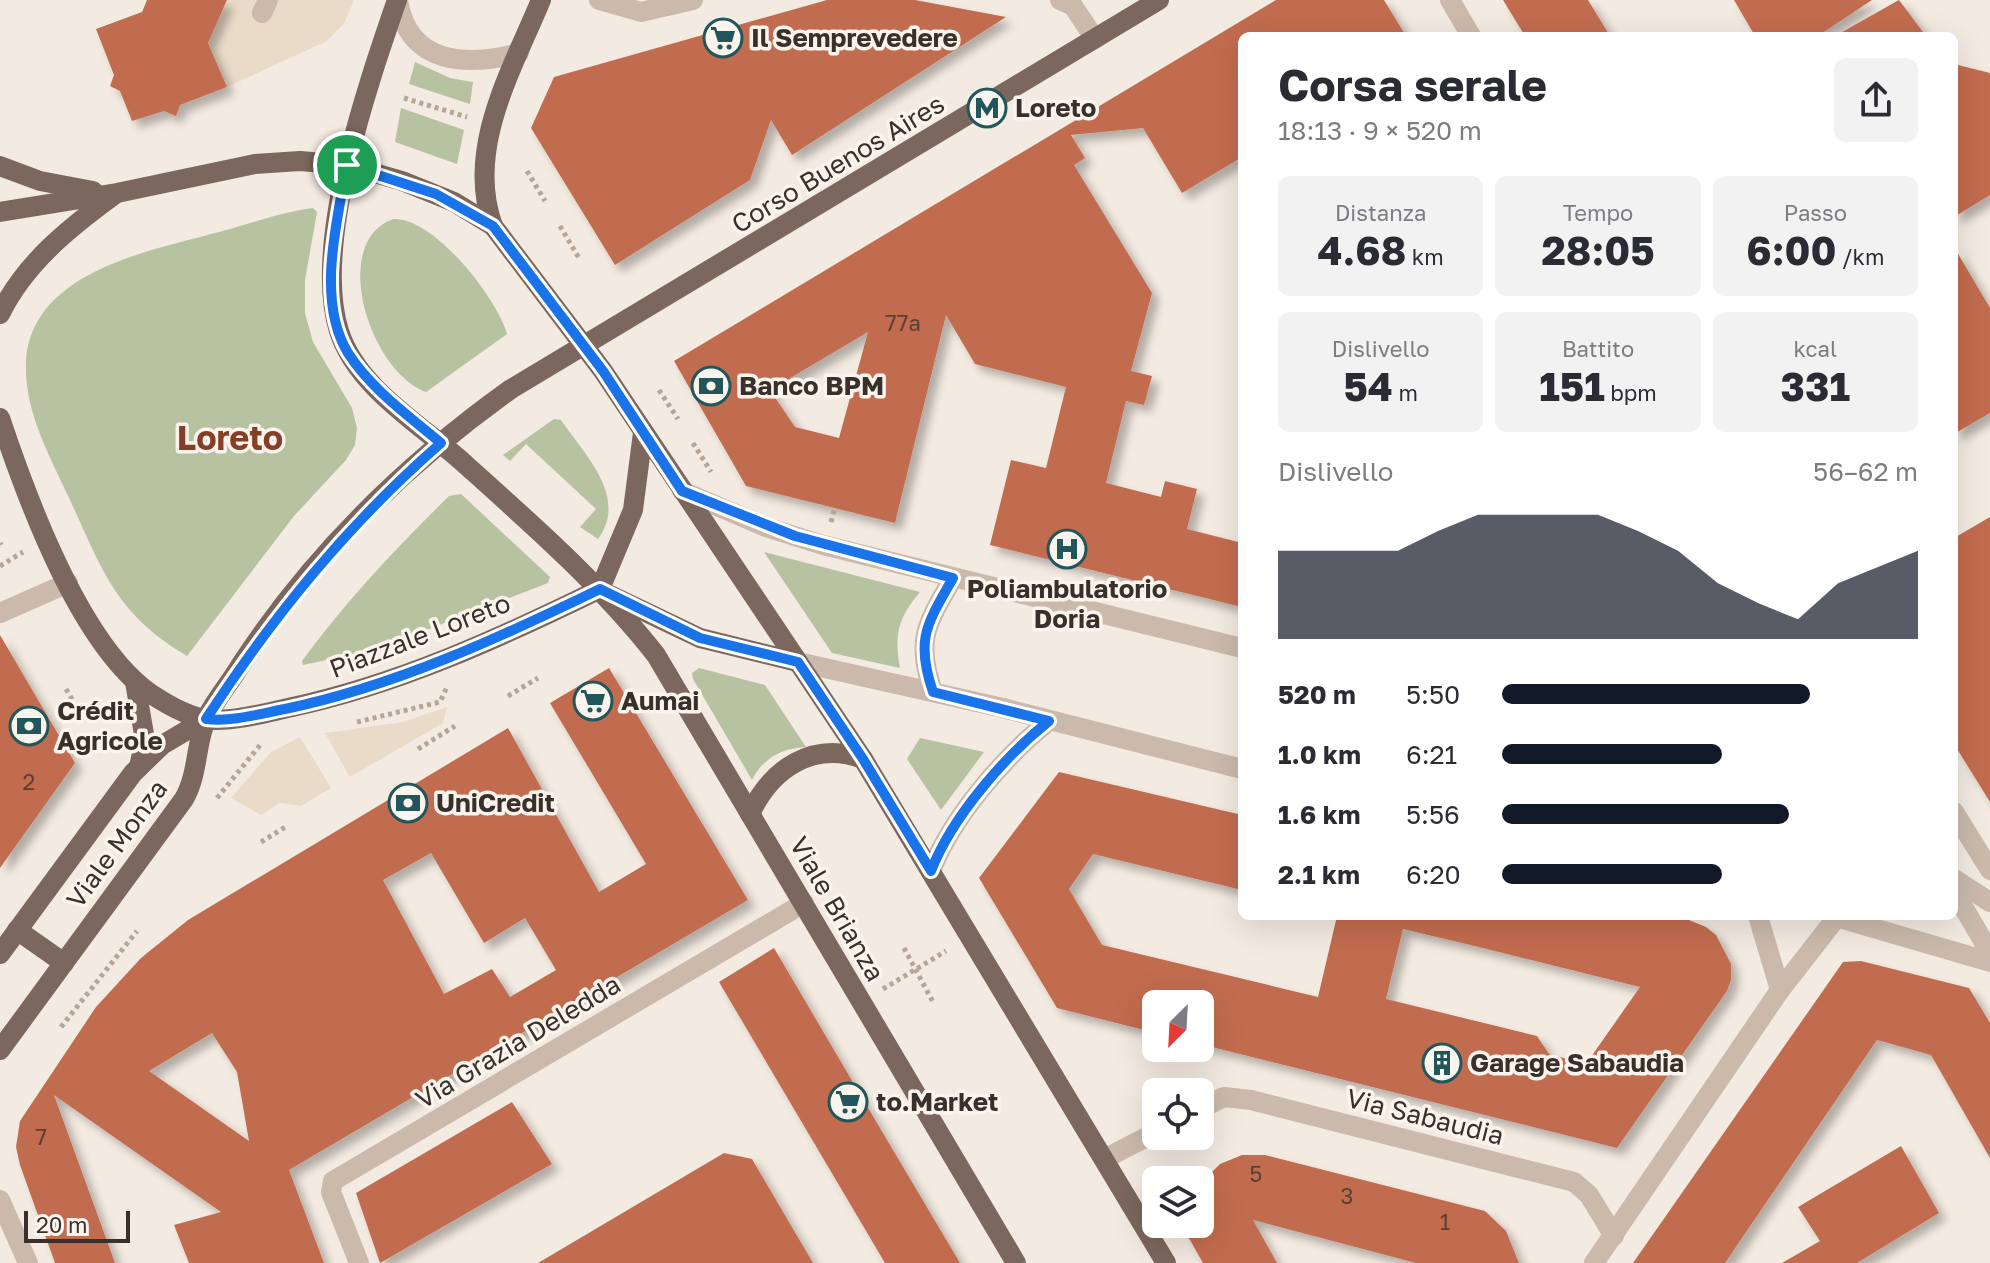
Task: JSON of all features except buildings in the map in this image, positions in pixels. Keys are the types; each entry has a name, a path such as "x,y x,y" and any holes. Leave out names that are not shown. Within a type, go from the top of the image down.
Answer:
{"main road":[{"path":"397,0 368,86 347,165 334,261 333,299 339,331 348,352 368,378 600,589 700,638 798,662"},
{"path":"541,0 519,53 486,150 484,191 493,226 584,347 863,759 1166,1263"},
{"name":"Corso Buenos Aires","path":"584,347 1159,0"},
{"path":"0,212 117,193 255,164 300,161 347,165 428,191 493,226"},
{"path":"0,166 59,185 117,193"},
{"path":"0,314 20,281 48,249 117,193"},
{"path":"206,719 257,641 324,557 389,488 511,389 584,347"},
{"name":"Piazzale Loreto","path":"0,418 68,583 101,642 135,682 161,701 206,719 263,714 360,691 406,675 600,589"},
{"path":"600,589 633,510 643,433"},
{"name":"Viale Brianza","path":"600,589 656,655 1016,1263"},
{"path":"135,682 143,712 145,740 139,767"},
{"name":"Viale Monza","path":"0,954 139,767 162,745 206,719"},
{"name":"Viale Monza","path":"0,1050 184,799 193,780 206,719"},
{"path":"750,814 760,793 791,763 830,753 863,759"},
{"path":"17,930 64,963"}],"street":[{"path":"397,0 406,28 435,54 469,62 519,53"},
{"path":"599,0 641,12 693,0"},
{"path":"1060,0 1073,6 1095,39"},
{"path":"1450,0 1469,32"},
{"path":"682,491 795,536 1238,647"},
{"path":"933,692 922,661 929,621 953,578"},
{"path":"0,613 68,583"},
{"path":"798,662 933,692 1238,768"},
{"path":"931,871 942,843 1019,745 1049,721"},
{"path":"1958,817 1990,844"},
{"path":"1958,818 1990,870"},
{"path":"1958,882 1990,902"},
{"path":"1958,898 1990,953"},
{"name":"Via Grazia Deledda","path":"359,1263 331,1192 333,1181 804,903"},
{"path":"1759,920 1780,990"},
{"path":"1594,1263 1780,990 1833,920"},
{"path":"1849,920 1990,962"},
{"name":"Via Sabaudia","path":"1214,1102 1224,1097 1251,1100 1574,1182 1589,1195 1614,1236"},
{"path":"1104,1159 1142,1139"},
{"path":"0,1200 28,1263"}],"path":[{"path":"404,98 468,118"},
{"path":"527,171 545,201"},
{"path":"560,226 579,258"},
{"path":"659,390 678,419"},
{"path":"693,443 712,473"},
{"path":"508,696 538,678"},
{"path":"66,689 83,718"},
{"path":"418,749 455,726"},
{"path":"261,842 287,826"},
{"path":"61,1027 137,931"},
{"path":"904,948 933,1002"},
{"path":"871,996 950,948"}],"green space":[{"path":"415,62 450,78 473,82 470,104 409,84"},
{"path":"401,108 464,130 457,164 395,142"},
{"path":"313,208 317,212 305,280 305,313 313,342 352,408 357,428 355,445 346,460 294,516 187,656 163,640 127,606 92,548 47,450 29,398 26,362 33,331 49,306 71,286 98,270 160,248"},
{"path":"393,219 409,222 427,231 462,262 491,301 507,334 426,392 406,379 388,359 374,334 364,306 360,278 363,253 374,232"},
{"path":"554,419 561,420 581,447 600,476 606,492 609,507 598,539 580,527 596,509 526,444 510,461 503,455"},
{"path":"461,494 550,577 548,583 377,649 303,665 302,661 319,639 391,555 449,496"},
{"path":"764,552 920,592 902,619 898,636 900,668 832,653"},
{"path":"699,668 765,685 806,747 789,749 774,756 756,772 752,780 693,679 692,673"},
{"path":"920,738 984,752 941,810 907,759"}],"shaded area":[{"path":"227,0 354,0 345,22 327,41 227,87 208,43"},
{"path":"447,707 443,723 350,777 325,733 403,722"},
{"path":"300,737 331,788 301,806 280,803 261,815 231,798 271,752"}],"place":[{"name":"Il Semprevedere","path":"723,38"},
{"name":"Loreto","path":"987,108"},
{"name":"Banco BPM","path":"711,386"},
{"name":"Poliambulatorio Doria","path":"1067,549"},
{"name":"Aumai","path":"593,701"},
{"name":"Crédit Agricole","path":"29,726"},
{"name":"UniCredit","path":"408,803"},
{"name":"Garage Sabaudia","path":"1442,1063"},
{"name":"to.Market","path":"848,1102"}],"district":[{"name":"Loreto","path":"230,438"}],"route":[{"path":"347,165 436,194 473,212 493,226 603,371 682,491 766,527 953,578 929,621 922,661 933,692 1049,721 1019,745 942,843 931,871 863,759 798,662 700,638 600,589 543,617 406,675 360,691 263,714 206,719 257,641 324,557 389,488 441,443 368,378 348,352 339,331 333,299 333,274 347,165"}]}
